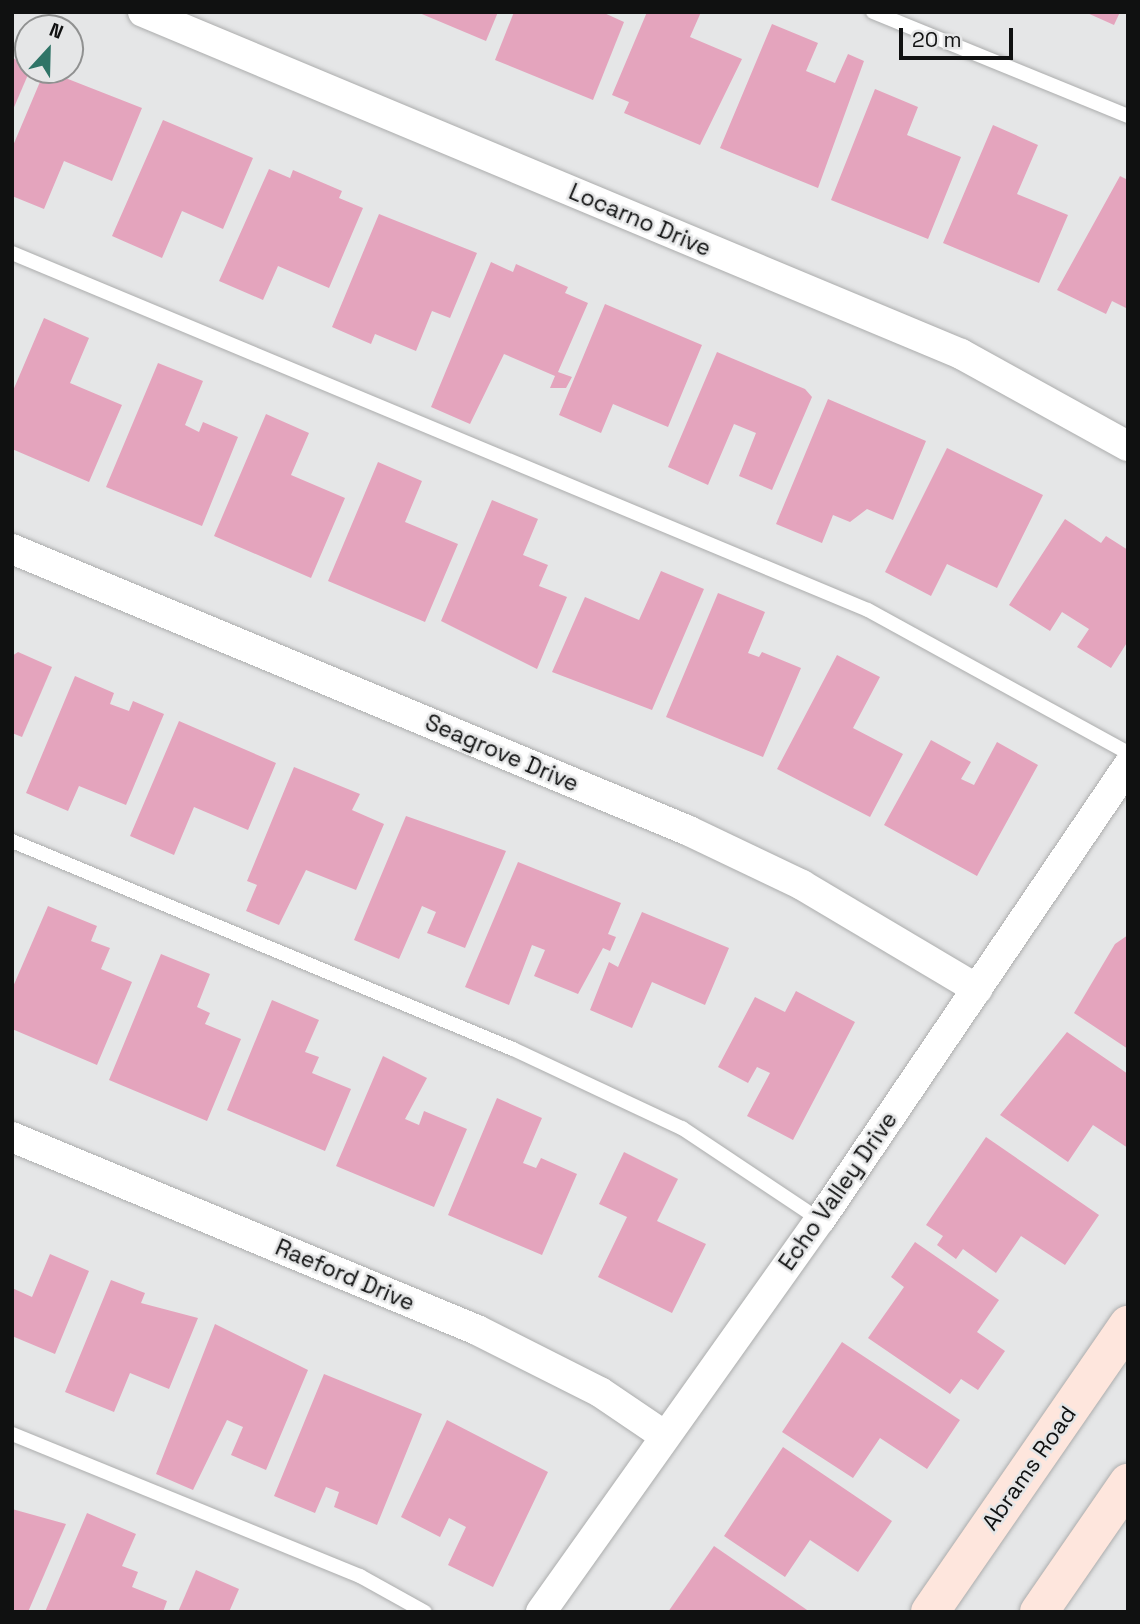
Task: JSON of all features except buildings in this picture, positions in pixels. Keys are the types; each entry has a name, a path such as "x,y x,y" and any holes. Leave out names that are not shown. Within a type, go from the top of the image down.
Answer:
{"main road":[{"name":"Abrams Road","path":"930,1612 1128,1325"},
{"path":"1039,1612 1128,1483"}],"street":[{"name":"Locarno Drive","path":"143,12 961,354 1128,446"},
{"name":"Seagrove Drive","path":"12,549 689,831 802,885 977,989"},
{"name":"Echo Valley Drive","path":"541,1612 820,1220 1128,765"},
{"name":"Raeford Drive","path":"12,1137 477,1330 600,1392 665,1436"}],"lane":[{"path":"873,12 1128,116"},
{"path":"12,253 868,610 1128,753"},
{"path":"12,841 513,1049 682,1128 820,1220"},
{"path":"12,1434 360,1576 425,1612"}]}
